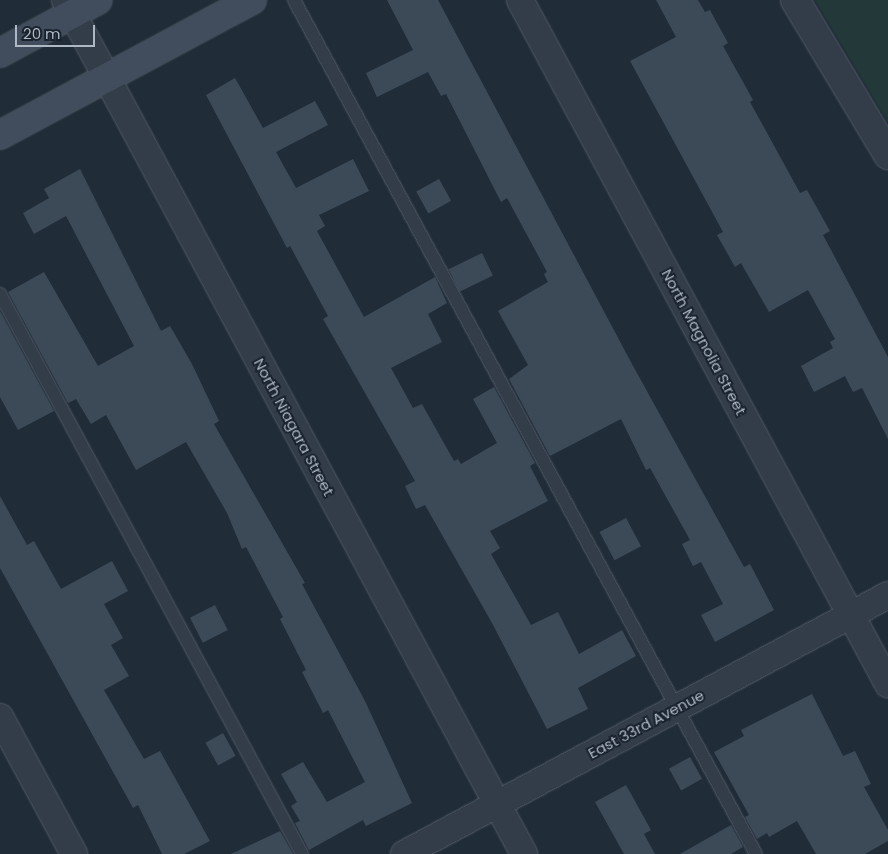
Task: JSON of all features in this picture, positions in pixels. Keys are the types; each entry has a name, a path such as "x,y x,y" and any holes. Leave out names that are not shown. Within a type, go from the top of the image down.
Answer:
{"main road":[{"path":"0,53 69,7 98,0"},
{"path":"0,135 252,0"}],"street":[{"name":"North Magnolia Street","path":"520,0 888,684"},
{"path":"795,0 888,155"},
{"name":"North Niagara Street","path":"69,7 524,854"},
{"name":"East 33rd Avenue","path":"404,854 888,595"},
{"path":"0,717 74,854"}],"lane":[{"path":"294,0 756,854"},
{"path":"0,294 302,854"}],"green space":[{"path":"815,0 888,0 888,122"}],"building":[{"path":"387,0 438,0 632,364 744,567 750,564 774,610 715,642 701,615 723,604 701,562 693,566 682,544 690,540 650,468 646,470 621,419 550,456 509,379 528,365 498,311 548,282 544,274 547,272 507,198 501,202 446,94 441,96 428,72 377,97 366,73 413,50"},
{"path":"656,0 698,0 705,12 710,10 728,43 723,46 753,100 750,102 800,193 807,190 830,231 823,235 888,357 888,439 862,388 853,392 845,376 814,392 801,366 833,348 830,342 835,339 808,290 769,312 741,263 735,267 717,235 723,232 630,61 676,37"},
{"path":"235,78 263,128 315,101 328,125 276,152 296,188 353,159 369,191 319,215 325,226 317,231 364,317 435,277 447,303 428,314 442,342 391,368 413,408 422,404 454,461 458,459 461,464 497,443 473,399 494,387 535,463 530,466 548,501 490,531 500,548 491,554 531,625 558,612 579,654 622,630 636,656 578,688 588,709 547,729 492,623 425,505 416,509 405,486 415,481 323,319 328,316 290,246 287,248 206,95"},
{"path":"80,169 161,331 170,326 192,364 219,421 214,424 305,583 302,584 365,701 412,803 366,826 363,820 309,850 295,823 300,821 291,806 297,802 281,774 303,762 327,802 365,782 328,710 323,713 302,672 306,670 280,619 283,617 246,547 242,549 227,513 186,442 136,470 106,415 91,424 76,399 68,403 8,292 44,272 98,366 134,346 66,216 34,234 23,213 49,198 44,189"},
{"path":"439,179 451,201 428,213 416,192"},
{"path":"482,253 493,275 460,292 449,269"},
{"path":"0,311 54,411 18,430 0,397"},
{"path":"0,496 27,545 34,541 61,589 112,561 128,591 104,604 123,638 111,645 129,676 104,690 144,759 160,751 210,841 184,854 162,854 138,805 133,808 0,568"},
{"path":"626,518 641,546 615,560 600,532"},
{"path":"215,605 228,630 203,643 190,618"},
{"path":"812,694 843,756 855,751 871,784 864,787 888,830 888,841 865,854 816,854 797,821 769,837 767,833 757,839 745,817 749,815 714,752 744,736 741,730"},
{"path":"223,733 236,756 218,765 206,743"},
{"path":"690,757 702,779 681,791 669,769"},
{"path":"626,785 651,830 644,834 655,854 624,854 595,802"},
{"path":"731,825 743,847 731,854 680,854"},
{"path":"280,831 293,854 231,854"}]}
